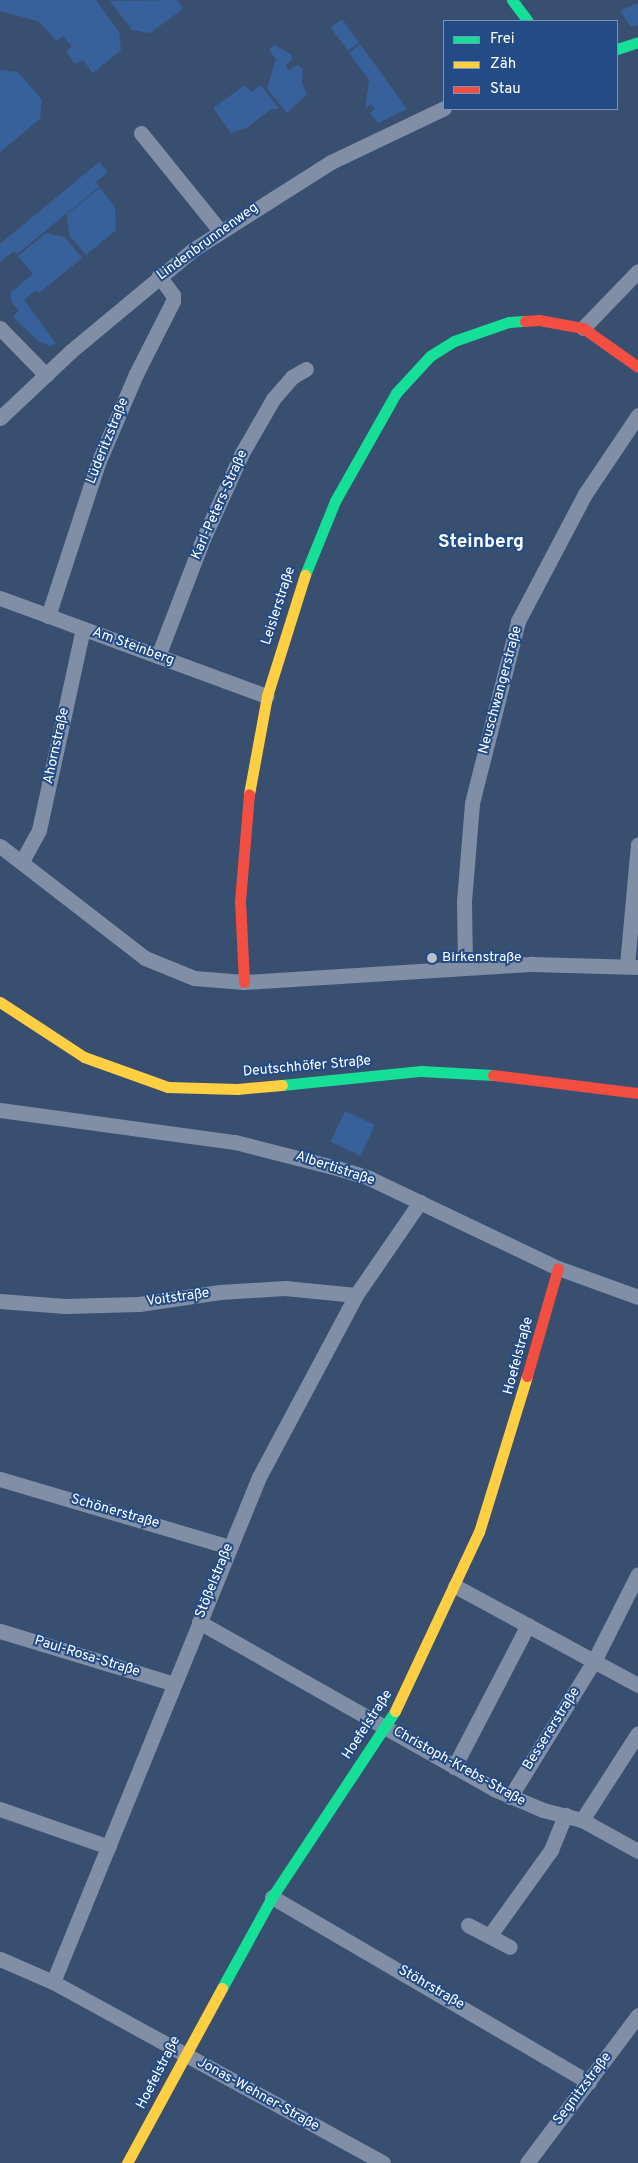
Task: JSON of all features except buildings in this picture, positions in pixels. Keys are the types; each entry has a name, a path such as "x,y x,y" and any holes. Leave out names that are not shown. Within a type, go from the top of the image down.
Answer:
{"street":[{"path":"512,0 527,20"},
{"path":"618,49 638,42"},
{"name":"Lindenbrunnenweg","path":"0,418 159,276 220,231 330,162 443,108"},
{"path":"141,133 220,231"},
{"path":"638,271 583,328 638,367"},
{"name":"Lüderitzstraße","path":"48,616 98,463 136,374 173,301 173,295 159,276"},
{"name":"Leislerstraße","path":"244,982 240,901 243,853 247,805 267,696 305,574 335,501 396,393 430,356 454,341 509,322 539,320 583,328"},
{"path":"0,328 46,375"},
{"name":"Karl-Peters-Straße","path":"158,656 203,538 242,453 273,399 292,377 306,369"},
{"name":"Neuschwangerstraße","path":"465,966 464,901 472,803 518,621 585,494 638,414"},
{"name":"Am Steinberg","path":"0,598 267,696"},
{"name":"Ahornstraße","path":"22,861 38,830 83,629"},
{"path":"0,846 22,861 145,958 194,978 244,982 465,966 632,966 638,845"},
{"name":"Deutschhöfer Straße","path":"0,1003 84,1057 126,1074 168,1087 237,1089 422,1071 512,1076 638,1093"},
{"name":"Albertistraße","path":"0,1097 6,1111 171,1133 289,1154 369,1178 558,1268 638,1297"},
{"name":"Stößelstraße","path":"53,1982 259,1477 356,1295 420,1202"},
{"name":"Hoefelstraße","path":"127,2163 184,2054 272,1897 386,1727 414,1678 479,1532 514,1430 558,1268"},
{"name":"Voitstraße","path":"0,1301 65,1306 139,1304 220,1292 285,1288 356,1295"},
{"name":"Schönerstraße","path":"0,1479 229,1547"},
{"name":"Bessererstraße","path":"510,1797 594,1661 638,1574"},
{"path":"455,1586 638,1685"},
{"name":"Christoph-Krebs-Straße","path":"199,1622 510,1797 582,1820 638,1851"},
{"path":"454,1766 528,1625"},
{"name":"Paul-Rosa-Straße","path":"0,1631 174,1684"},
{"path":"582,1820 638,1734"},
{"path":"0,1809 109,1847"},
{"path":"490,1935 552,1850 565,1815"},
{"name":"Stöhrstraße","path":"272,1897 589,2082"},
{"path":"468,1925 510,1947"},
{"name":"Jonas-Wehner-Straße","path":"0,1960 53,1982 383,2163"},
{"name":"Segnitzstraße","path":"528,2163 638,2015"}],"shaded area":[{"path":"0,0 96,0 119,32 121,50 93,73 83,60 75,64 66,52 72,46 63,36 57,41 38,21 0,11"},
{"path":"177,0 183,9 150,33 132,30 110,1"},
{"path":"638,3 638,25 631,27 620,11"},
{"path":"342,19 359,42 348,51 331,27"},
{"path":"360,44 407,109 378,123 370,113 375,109 371,104 365,109 369,80 349,53"},
{"path":"274,45 291,54 292,60 286,65 288,70 298,65 303,69 302,83 307,94 287,113 267,88 276,59 269,50"},
{"path":"0,70 18,72 42,100 40,119 0,152"},
{"path":"245,85 251,92 261,85 279,109 271,109 248,127 231,133 213,108"},
{"path":"99,162 108,172 96,182 99,187 17,254 14,251 0,262 0,244"},
{"path":"100,188 115,207 116,230 86,255 69,235 67,214"},
{"path":"46,233 65,237 82,258 39,293 36,290 24,300 56,344 50,346 38,341 13,317 19,310 12,303 10,293 33,274 18,256"},
{"path":"345,1111 375,1125 361,1156 331,1142"}],"traffic: fast":[{"path":"512,0 527,20"},
{"path":"618,49 638,42"},
{"path":"305,575 335,501 396,393 430,356 454,341 509,322 525,321"},
{"path":"282,1085 421,1071 493,1075"},
{"path":"222,1988 272,1897 395,1711"}],"traffic: slow":[{"path":"249,794 267,696 305,575"},
{"path":"0,1002 84,1057 168,1087 237,1089 282,1085"},
{"path":"395,1711 479,1532 527,1376"},
{"path":"127,2163 222,1988"}],"traffic: jam":[{"path":"525,321 539,320 583,328 638,367"},
{"path":"244,982 240,901 249,794"},
{"path":"493,1075 638,1093"},
{"path":"527,1376 558,1268"}],"place":[{"name":"Birkenstraße","path":"432,958"}],"district":[{"name":"Steinberg","path":"481,543"}]}
